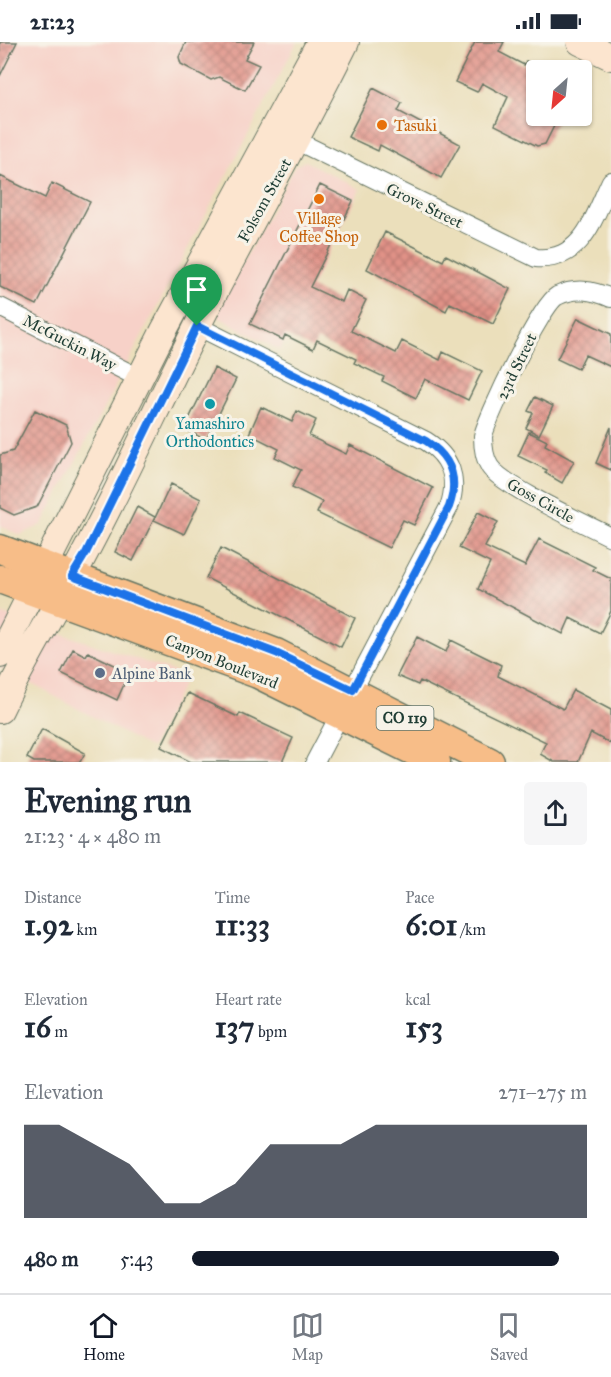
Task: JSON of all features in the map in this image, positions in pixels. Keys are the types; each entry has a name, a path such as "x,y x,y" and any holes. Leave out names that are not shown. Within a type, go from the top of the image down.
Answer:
{"main road":[{"name":"Folsom Street","path":"0,711 45,596 44,566 140,378 320,42"},
{"name":"Folsom Street","path":"0,655 45,596 72,576 86,553 197,326 243,237 297,141 346,42"},
{"path":"580,42 611,57"},
{"name":"Canyon Boulevard","path":"0,549 276,653 436,762"},
{"name":"Canyon Boulevard","path":"0,579 258,674 346,702 490,762"}],"street":[{"name":"Grove Street","path":"297,141 536,258 555,258 578,245 611,181"},
{"path":"213,242 214,264 196,304 197,326 426,441 442,454 451,467 454,494 449,507 315,762"},
{"name":"23rd Street","path":"483,449 485,431 537,321 551,301 566,293 587,290 611,298"},
{"name":"McGuckin Way","path":"0,307 140,378"},
{"name":"Goss Circle","path":"483,449 489,465 504,480 611,537"}],"shaded area":[{"path":"0,42 297,42 42,525 20,535 0,526"},
{"path":"305,161 360,189 280,350 218,317 217,311 295,166"},
{"path":"0,613 187,676 151,748 0,667"}],"building":[{"path":"0,42 17,42 0,76"},
{"path":"186,42 254,42 245,59 259,65 245,90 219,77 211,80 181,64 179,57"},
{"path":"475,42 504,42 499,52 524,65 526,61 526,126 554,126 545,144 537,146 495,125 508,97 482,83 477,92 455,82"},
{"path":"373,88 402,103 398,111 460,144 441,178 380,145 378,151 348,137"},
{"path":"0,176 45,198 52,183 90,202 37,305 0,287"},
{"path":"320,185 353,201 310,287 342,302 347,290 366,300 351,331 396,353 402,341 440,360 443,352 482,371 468,400 425,379 416,398 382,381 384,377 354,363 356,359 317,340 313,349 285,335 283,340 250,324"},
{"path":"385,232 443,261 446,255 510,289 493,324 450,303 446,311 367,269"},
{"path":"578,318 611,334 611,367 585,355 578,369 557,359"},
{"name":"Yamashiro Orthodontics","path":"214,368 236,379 206,440 184,429"},
{"path":"535,397 553,406 539,435 526,428 533,413 528,411"},
{"path":"261,407 292,422 297,411 316,420 309,436 346,454 350,445 433,488 414,525 403,520 389,548 317,513 322,502 292,487 301,470 275,457 279,449 249,434"},
{"path":"35,410 66,425 71,442 37,507 14,515 0,508 0,455 13,451"},
{"path":"611,427 611,470 596,463"},
{"path":"529,432 547,441 545,445 574,461 562,483 545,473 547,470 518,456"},
{"path":"171,484 201,499 184,534 154,520"},
{"path":"137,507 155,517 133,561 115,552"},
{"path":"478,512 498,522 485,547 525,566 539,539 595,567 593,570 611,579 611,611 600,633 570,618 563,634 478,589 490,563 459,548"},
{"path":"221,548 355,618 341,647 206,578"},
{"path":"417,637 446,652 451,640 501,665 498,676 563,709 573,690 611,710 611,744 591,733 578,762 554,762 540,754 546,742 420,681 418,685 397,676"},
{"path":"73,649 86,656 88,652 123,669 126,680 117,700 61,673"},
{"path":"188,693 238,717 240,713 293,738 282,762 191,762 161,747"},
{"path":"42,729 85,753 80,762 34,762 27,758"}],"place":[{"name":"Tasuki","path":"382,125"},
{"name":"Village Coffee Shop","path":"319,199"},
{"name":"Yamashiro Orthodontics","path":"210,404"},
{"name":"Alpine Bank","path":"100,673"}],"route":[{"path":"197,326 426,441 448,461 454,481 454,494 449,507 353,690 276,653 72,576 86,553 197,326"}]}
